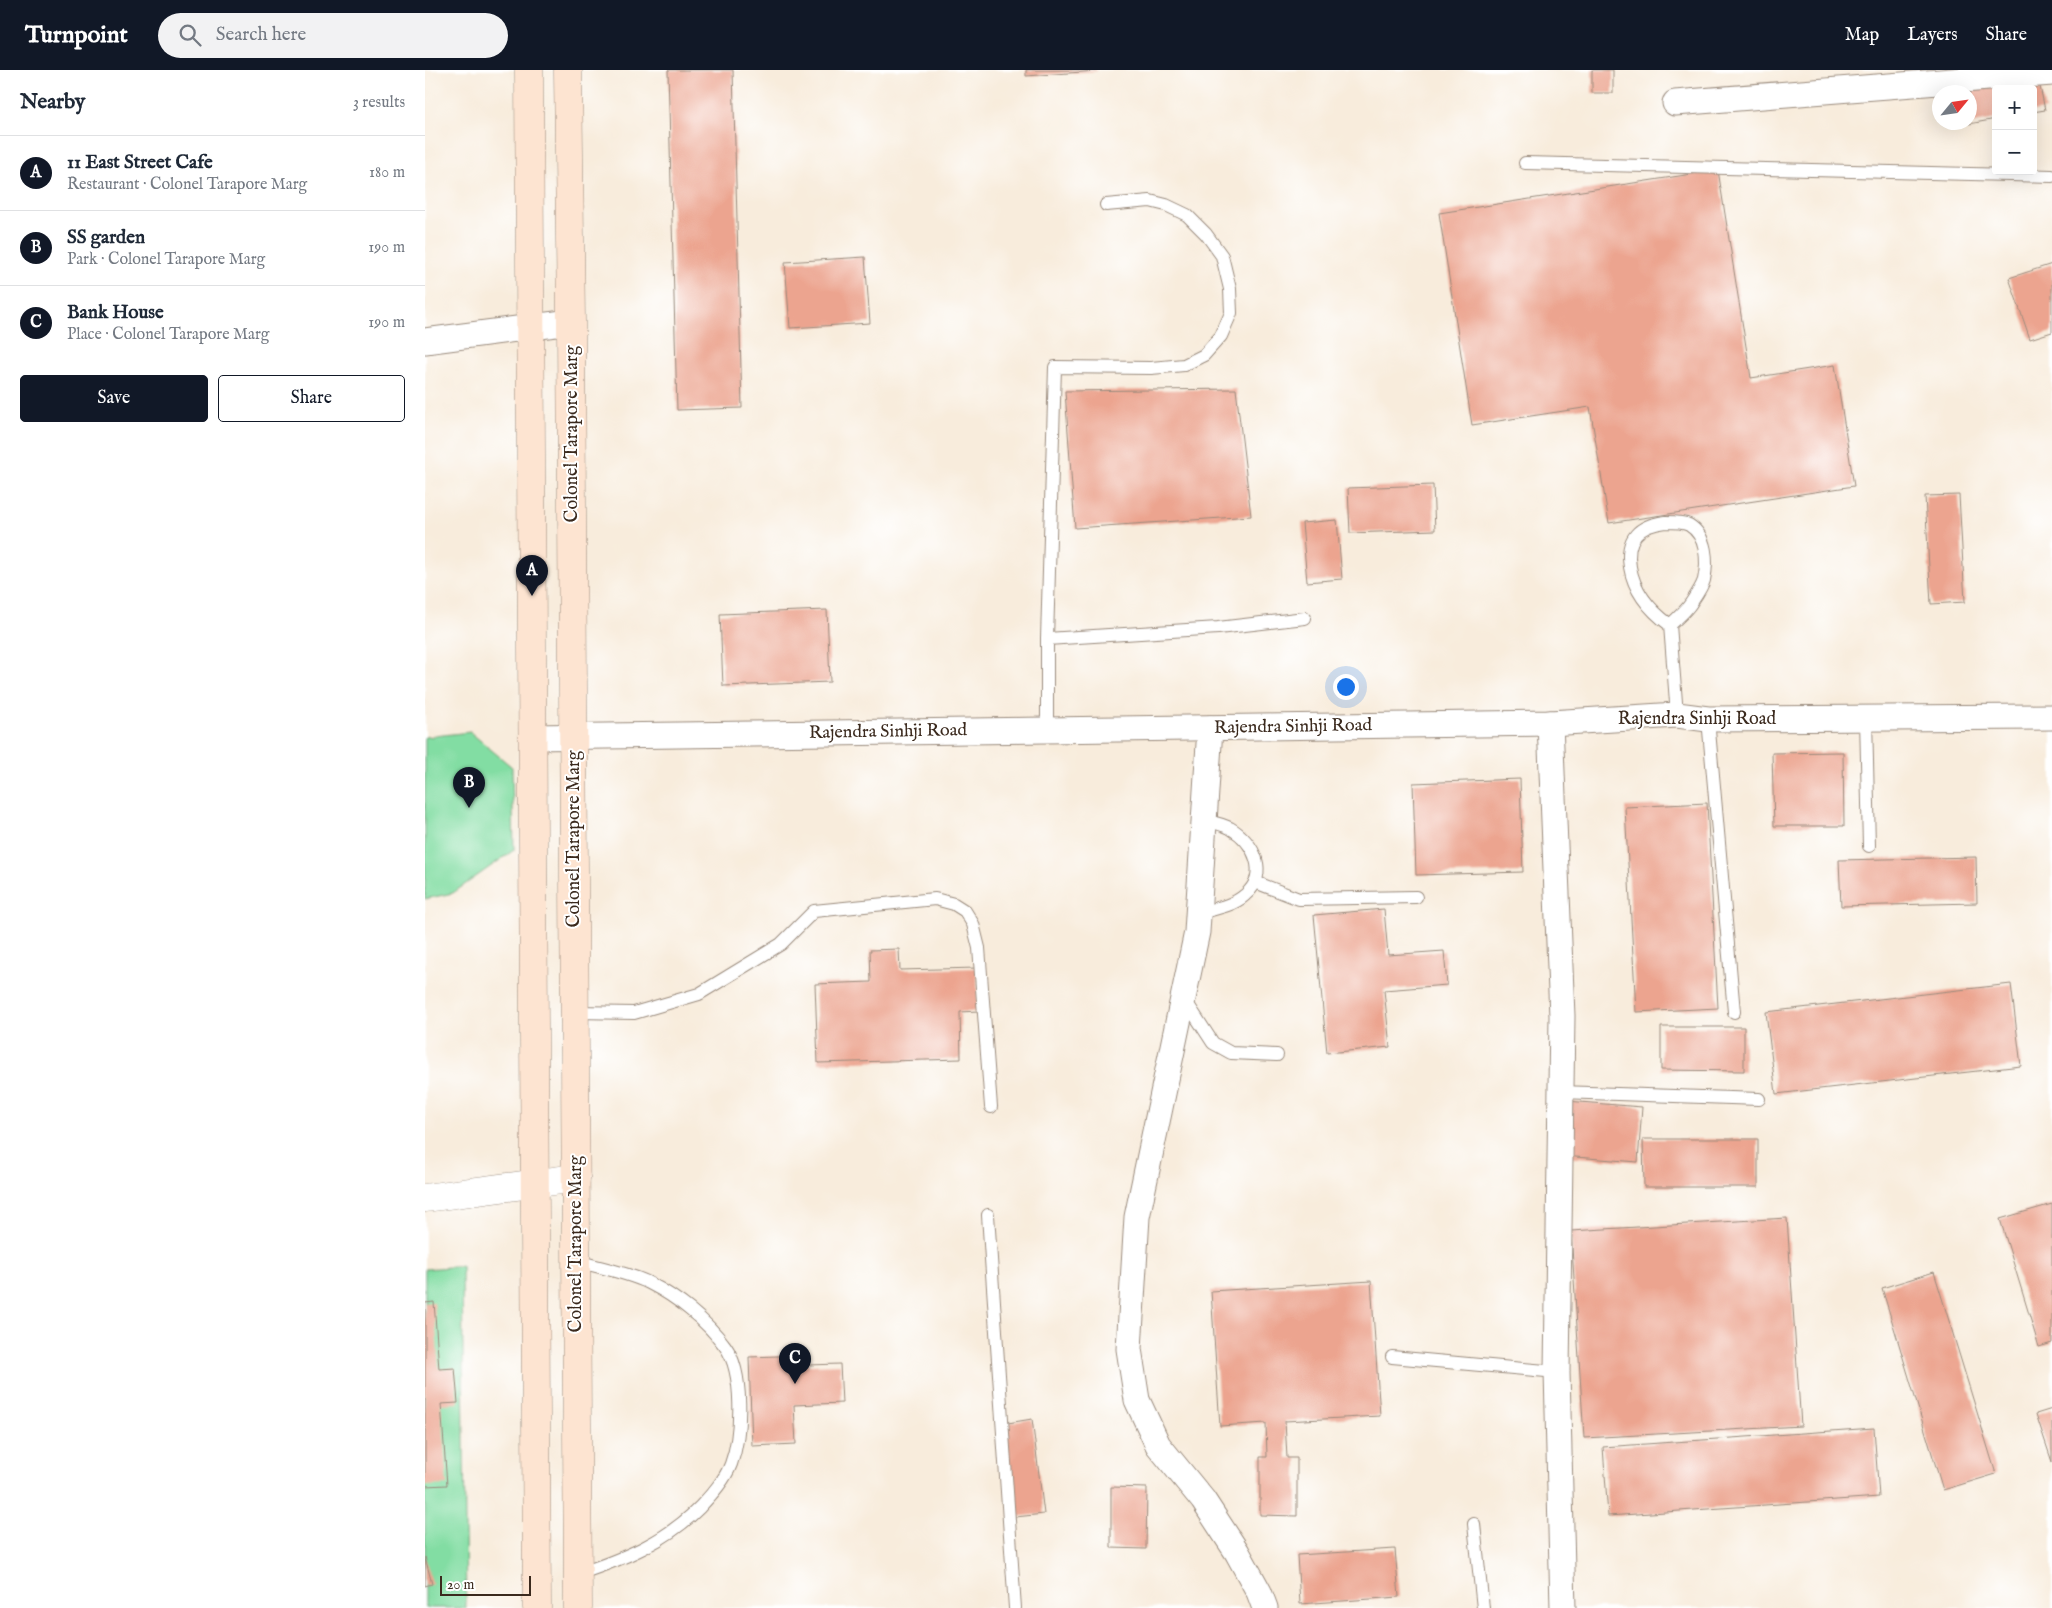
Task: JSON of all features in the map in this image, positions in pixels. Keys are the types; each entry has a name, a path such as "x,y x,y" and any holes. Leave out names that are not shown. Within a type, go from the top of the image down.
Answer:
{"main road":[{"path":"529,70 537,1608"},
{"name":"Colonel Tarapore Marg","path":"568,70 574,736 578,1608"}],"street":[{"path":"1675,103 2052,73"},
{"path":"425,341 571,322"},
{"name":"Rajendra Sinhji Road","path":"533,737 1550,723 1677,715 1708,719 2052,716"},
{"path":"1550,723 1562,1016 1557,1372 1563,1608"},
{"path":"1209,728 1197,932 1137,1217 1129,1349 1137,1400 1158,1445 1212,1515 1241,1560 1259,1592 1265,1608"},
{"path":"425,1198 576,1178"}],"lane":[{"path":"1525,163 2052,176"},
{"path":"1047,730 1047,638 1055,367 1151,368 1184,365 1204,355 1221,336 1231,313 1230,289 1222,256 1206,234 1187,215 1165,205 1150,201 1106,205"},
{"path":"1670,625 1691,605 1704,582 1706,563 1704,545 1698,532 1687,524 1670,522 1653,524 1639,530 1630,544 1627,554 1630,570 1638,589 1658,616 1670,625 1677,715"},
{"path":"1047,638 1218,628 1305,618"},
{"path":"1865,718 1869,846"},
{"path":"1708,719 1734,1012"},
{"path":"1198,913 1237,901 1246,895 1255,882 1259,868 1252,849 1241,836 1228,827 1204,820"},
{"path":"1255,882 1299,899 1416,897"},
{"path":"575,1012 634,1013 699,994 781,944 814,911 935,899 954,904 965,911 973,924 979,948 991,1107"},
{"path":"1183,996 1213,1044 1231,1053 1277,1055"},
{"path":"1561,1092 1759,1099"},
{"path":"988,1215 1015,1608"},
{"path":"576,1261 648,1282 673,1297 705,1322 725,1347 732,1361 738,1389 739,1413 736,1444 731,1465 714,1492 699,1508 675,1529 647,1547 621,1560 578,1574"},
{"path":"1392,1357 1557,1372"},
{"path":"1474,1524 1483,1608"}],"green space":[{"path":"470,732 512,767 514,850 453,893 425,899 425,737"},
{"path":"462,1266 466,1608 425,1608 425,1269"}],"building":[{"path":"668,70 733,70 742,408 677,410"},
{"path":"1026,70 1097,70 1097,71 1026,76"},
{"path":"1592,70 1613,70 1613,93 1592,93"},
{"path":"2038,77 2045,110 2037,111 2037,85 1996,85"},
{"path":"1992,86 1992,120 1977,123 1977,89"},
{"path":"1718,170 1751,378 1835,365 1854,486 1609,523 1590,407 1472,425 1439,213"},
{"path":"865,257 870,323 790,328 785,262"},
{"path":"2052,264 2052,332 2030,339 2009,278"},
{"path":"1236,389 1251,516 1075,528 1065,391"},
{"path":"1433,485 1435,530 1350,533 1348,488"},
{"path":"1959,495 1965,602 1931,604 1925,496"},
{"path":"1337,520 1342,579 1307,582 1302,523"},
{"path":"827,610 830,682 723,686 720,614"},
{"path":"1843,752 1844,826 1774,826 1772,753"},
{"path":"1520,779 1523,872 1416,875 1413,783"},
{"path":"1707,803 1718,1008 1636,1012 1625,807"},
{"path":"1976,857 1977,903 1841,906 1839,860"},
{"path":"1384,909 1388,955 1444,951 1447,985 1384,990 1390,1047 1327,1053 1314,915"},
{"path":"899,949 900,970 977,968 978,1011 960,1012 961,1059 818,1063 815,984 871,982 870,950"},
{"path":"2011,984 2021,1066 1776,1094 1766,1012"},
{"path":"1661,1027 1744,1027 1744,1071 1661,1070"},
{"path":"1567,1101 1642,1107 1638,1162 1563,1156"},
{"path":"1643,1139 1758,1139 1758,1187 1644,1187"},
{"path":"2052,1204 2052,1343 2039,1347 2000,1219"},
{"path":"1787,1218 1801,1426 1584,1438 1571,1231"},
{"path":"1934,1272 1996,1474 1943,1490 1882,1288"},
{"path":"1371,1281 1380,1416 1285,1421 1287,1458 1297,1458 1297,1516 1260,1515 1260,1457 1267,1457 1266,1423 1220,1426 1211,1291"},
{"path":"434,1302 439,1369 455,1368 458,1403 441,1404 447,1485 425,1486 425,1303"},
{"path":"808,1355 808,1365 840,1364 842,1403 794,1405 796,1444 752,1446 749,1357"},
{"path":"2052,1409 2052,1462 2036,1414"},
{"path":"1032,1419 1044,1514 1015,1517 1002,1424"},
{"path":"1874,1428 1879,1497 1608,1516 1603,1447"},
{"path":"1111,1487 1147,1488 1146,1549 1111,1548"},
{"path":"1395,1549 1399,1597 1300,1604 1297,1555"},
{"path":"425,1557 432,1584 425,1586"}],"place":[{"name":"11 East Street Cafe","path":"532,596"},
{"name":"SS garden","path":"469,808"},
{"name":"Bank House","path":"795,1384"}]}
